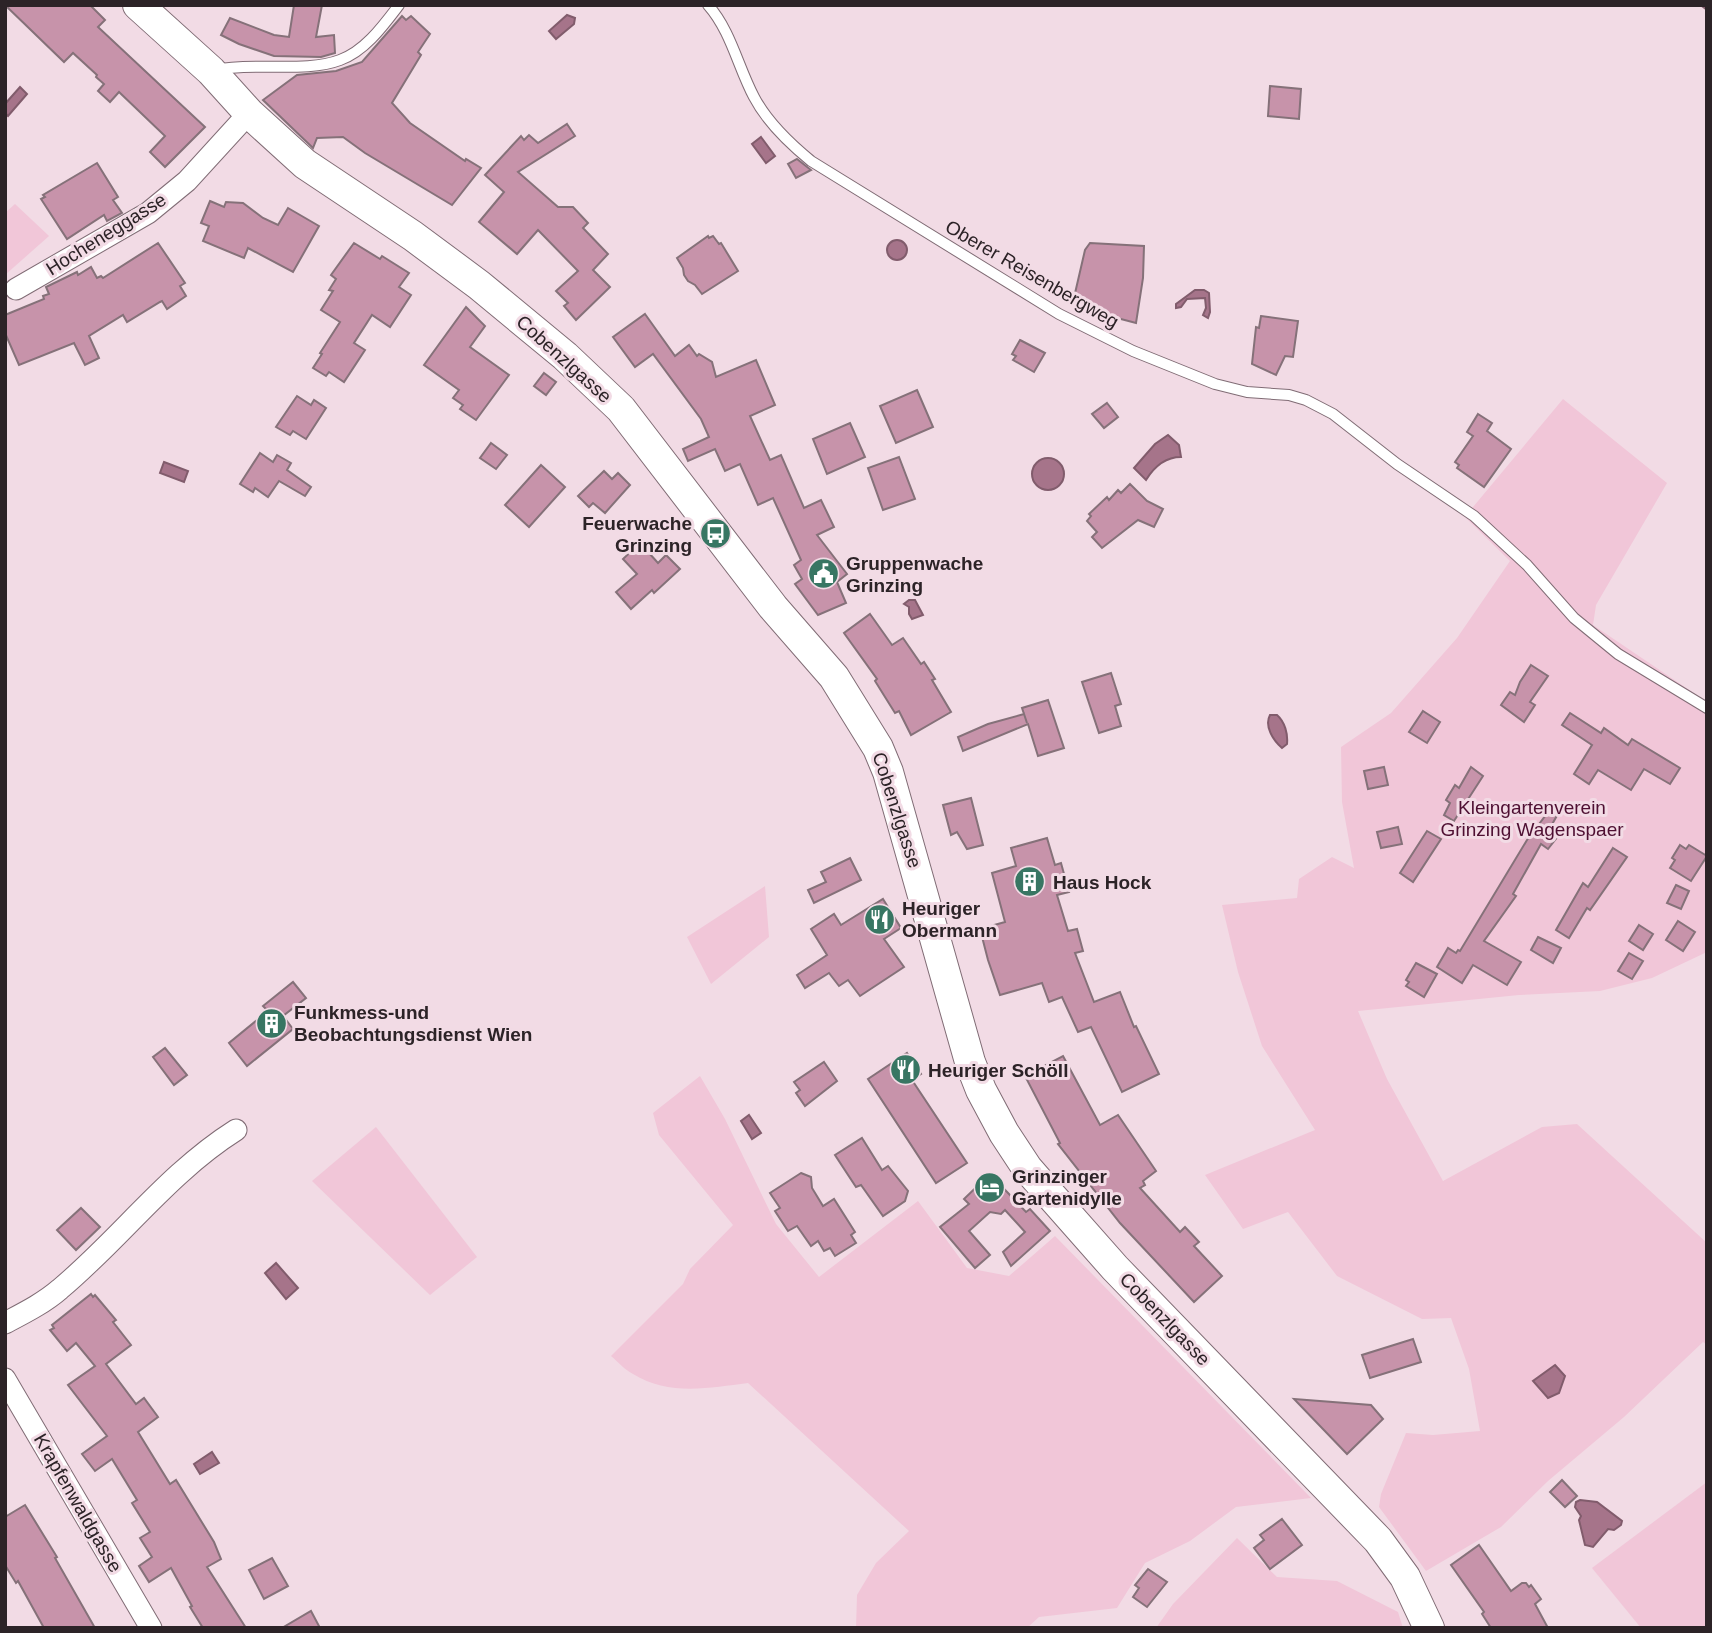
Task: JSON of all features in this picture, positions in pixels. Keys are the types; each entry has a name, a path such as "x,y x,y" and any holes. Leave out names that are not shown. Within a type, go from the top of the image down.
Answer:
{"street":[{"name":"Cobenzlgasse","path":"138,5 211,71 249,113 305,164 413,236 479,285 556,349 621,409 766,598 818,657 853,705 878,748 888,772 970,1062 981,1090 1013,1148 1034,1176 1115,1268 1378,1540 1405,1577 1429,1628"},
{"name":"Hocheneggasse","path":"16,289 148,213 187,181 249,113"},
{"path":"5,1323 61,1289 161,1190 211,1146 236,1130"},
{"name":"Krapfenwaldgasse","path":"5,1379 151,1628"}],"lane":[{"path":"211,71 242,66 308,65 339,61 378,32 399,5"},
{"name":"Oberer Reisenbergweg","path":"708,5 726,32 755,99 765,115 793,146 811,161 1059,314 1133,351 1215,384 1247,392 1289,395 1306,400 1333,414 1396,464 1474,516 1527,565 1574,618 1618,654 1707,708"}],"green space":[{"path":"15,204 49,236 5,275 5,213"},
{"name":"Kleingartenverein Grinzing Wagenspaer","path":"1563,399 1667,483 1596,605 1593,625 1707,702 1707,952 1652,978 1600,991 1519,995 1358,1011 1387,1079 1443,1181 1542,1127 1577,1124 1707,1243 1707,1345 1703,1342 1624,1417 1548,1481 1501,1527 1426,1571 1379,1507 1381,1494 1406,1433 1433,1435 1480,1431 1469,1369 1451,1318 1422,1319 1337,1276 1288,1212 1243,1229 1205,1175 1315,1130 1262,1046 1238,972 1222,905 1297,898 1299,879 1332,857 1354,868 1342,802 1341,747 1391,713 1457,638 1510,561 1466,518"},
{"path":"765,886 769,937 711,984 687,937"},
{"path":"700,1076 725,1119 776,1224 819,1277 918,1201 967,1268 1009,1276 1055,1236 1311,1498 1236,1507 1190,1541 1145,1563 1117,1608 1039,1617 1027,1628 856,1628 857,1595 876,1563 909,1531 748,1383 674,1388 646,1381 611,1356 683,1284 690,1269 733,1225 659,1135 653,1113"},
{"path":"376,1127 477,1257 430,1295 312,1181"},
{"path":"1707,1482 1707,1628 1641,1628 1592,1568"},
{"path":"1237,1538 1277,1577 1337,1581 1398,1612 1403,1628 1156,1628 1173,1604"}],"shaded area":[{"path":"567,15 575,18 574,24 556,39 549,31"},
{"path":"20,87 27,94 8,116 5,113 5,104"},
{"path":"761,137 775,156 766,163 752,144"},
{"path":"897,240 904,243 907,250 904,257 897,260 890,257 887,250 890,243"},
{"path":"1195,290 1209,293 1208,318 1203,315 1206,308 1205,298 1187,299 1181,307 1176,308 1176,304"},
{"path":"1168,435 1179,445 1181,457 1160,464 1146,480 1134,468 1155,444"},
{"path":"1048,458 1060,462 1064,474 1060,486 1048,490 1036,486 1032,474 1036,462"},
{"path":"164,462 188,471 184,482 160,473"},
{"path":"915,600 923,615 912,619 909,607 904,604"},
{"path":"1270,715 1277,715 1285,728 1287,744 1282,748 1270,733"},
{"path":"749,1115 761,1133 752,1139 741,1121"},
{"path":"276,1263 298,1288 286,1299 265,1273"},
{"path":"1555,1365 1565,1376 1559,1393 1548,1398 1533,1381"},
{"path":"212,1452 219,1463 200,1474 194,1464"},
{"path":"1580,1500 1597,1502 1622,1521 1614,1530 1608,1529 1593,1547 1585,1545 1579,1520 1581,1516 1575,1507"}],"building":[{"path":"5,5 90,5 105,20 98,27 205,127 165,167 150,152 165,136 119,92 110,102 98,91 104,84 97,75 73,53 64,62"},
{"path":"294,5 322,5 316,37 334,35 335,53 321,57 274,56 221,35 230,18 274,35 289,37"},
{"path":"402,16 406,20 411,16 430,34 418,52 421,55 392,103 410,123 465,161 466,159 481,168 452,205 343,137 317,138 313,148 263,100 297,75 336,71 362,62"},
{"path":"1270,86 1301,89 1299,119 1268,116"},
{"path":"567,124 575,136 518,172 558,207 573,207 588,223 583,228 608,254 593,270 610,287 576,320 564,306 568,303 556,291 578,271 538,230 517,254 479,222 504,192 485,175 521,136 524,140 529,135 538,143"},
{"path":"797,159 811,170 796,178 788,164"},
{"path":"97,163 118,197 113,200 122,213 107,221 104,215 67,239 41,199 45,197 43,195"},
{"path":"210,201 224,207 226,202 243,203 278,225 288,208 319,226 293,272 248,248 244,258 203,241 209,226 201,223"},
{"path":"708,236 713,236 721,243 738,271 702,294 688,281 677,258"},
{"path":"158,243 185,283 180,286 186,296 167,309 162,301 127,322 123,315 89,336 99,358 85,365 74,343 19,365 5,333 5,315 44,299 43,296 49,294 46,287 77,272 78,275 91,267 97,278 103,278"},
{"path":"354,243 409,273 399,287 411,295 390,327 372,315 354,343 365,350 344,382 329,372 326,376 313,368 340,322 321,310 333,291 329,290 336,279 331,275"},
{"path":"1090,243 1144,246 1143,278 1136,323 1098,313 1097,318 1075,310 1078,303 1073,302 1085,250"},
{"path":"466,307 485,326 470,347 509,375 476,420 460,409 463,405 453,398 459,390 424,365"},
{"path":"645,314 675,356 689,345 697,356 699,354 712,362 716,377 756,360 775,405 750,416 770,460 781,455 804,508 821,500 834,527 817,535 847,574 837,582 846,603 818,615 795,584 802,579 794,565 801,560 773,498 758,505 740,464 725,471 715,449 688,461 683,449 709,437 701,419 653,354 635,367 613,337"},
{"path":"1261,316 1298,321 1293,357 1285,356 1276,375 1252,364 1256,327 1259,328"},
{"path":"1020,340 1045,353 1034,372 1013,360 1016,356 1012,354"},
{"path":"544,373 556,382 546,395 534,386"},
{"path":"917,390 933,427 896,443 880,406"},
{"path":"297,396 311,405 314,400 326,408 306,439 293,431 290,435 276,427"},
{"path":"1107,403 1118,417 1104,428 1092,414"},
{"path":"1478,414 1492,423 1487,431 1511,449 1484,487 1457,468 1459,465 1455,462 1473,436 1467,432"},
{"path":"850,423 865,457 827,474 813,439"},
{"path":"491,443 507,455 496,469 480,458"},
{"path":"260,453 273,462 277,455 291,463 287,470 311,487 305,496 279,481 268,497 255,488 253,492 240,484"},
{"path":"899,457 915,499 883,510 868,468"},
{"path":"541,465 565,487 529,527 505,505"},
{"path":"604,471 612,479 618,473 630,485 605,513 593,503 589,507 578,496"},
{"path":"1130,484 1147,501 1163,509 1154,527 1138,520 1102,548 1092,537 1097,532 1087,521 1091,516 1089,514 1107,497 1109,500 1118,490 1121,493"},
{"path":"640,543 658,563 666,555 680,569 654,593 652,590 631,609 616,592 637,574 623,559"},
{"path":"870,614 892,645 903,638 921,664 924,662 951,712 911,735 899,711 895,713 875,681 877,679 844,633"},
{"path":"1531,665 1548,676 1530,702 1535,705 1524,722 1501,705 1510,692 1515,695"},
{"path":"1111,673 1121,704 1115,706 1121,726 1099,733 1082,682"},
{"path":"1048,700 1064,748 1038,756 1028,724 963,751 958,737 988,724 1024,714 1022,708"},
{"path":"1423,711 1440,722 1427,743 1409,732"},
{"path":"1570,713 1601,733 1604,728 1628,745 1632,739 1680,768 1670,784 1644,769 1631,790 1598,770 1589,784 1574,774 1592,745 1562,725"},
{"path":"1384,767 1388,785 1368,789 1364,771"},
{"path":"1471,767 1483,776 1454,821 1444,815 1450,803 1446,800 1455,785 1459,788"},
{"path":"971,798 983,845 967,849 957,832 951,835 943,805"},
{"path":"1552,807 1559,812 1550,828 1559,835 1548,849 1541,844 1513,894 1516,896 1484,941 1521,962 1507,985 1473,965 1462,983 1437,967 1448,948 1456,953 1460,951 1527,840"},
{"path":"1398,827 1402,844 1381,848 1377,832"},
{"path":"1427,831 1441,839 1413,882 1400,873"},
{"path":"1047,838 1055,865 1061,863 1069,892 1057,895 1068,931 1077,929 1083,951 1075,953 1094,1002 1120,992 1134,1027 1136,1026 1159,1074 1122,1092 1091,1027 1078,1032 1062,997 1049,1002 1042,983 1000,995 988,960 980,929 1005,922 992,873 1016,866 1011,848"},
{"path":"1680,845 1686,849 1689,845 1707,856 1691,881 1670,868 1675,860 1672,858"},
{"path":"1613,848 1627,857 1590,910 1587,908 1569,938 1556,930 1583,883 1588,887"},
{"path":"850,858 861,880 814,903 808,890 826,882 821,872"},
{"path":"1676,885 1689,891 1681,909 1667,903"},
{"path":"883,899 901,928 884,939 904,967 860,996 848,980 839,986 829,973 805,988 797,975 827,955 811,929 834,914 841,925"},
{"path":"1678,921 1695,932 1683,951 1666,940"},
{"path":"1639,925 1653,934 1643,950 1629,941"},
{"path":"1538,937 1561,948 1553,963 1531,950"},
{"path":"1629,953 1643,961 1632,979 1618,971"},
{"path":"1416,963 1437,974 1424,997 1406,986 1409,982 1406,980"},
{"name":"Funkmess-und Beobachtungsdienst Wien","path":"293,982 306,998 283,1016 293,1029 247,1066 229,1043 268,1011 263,1006"},
{"path":"165,1048 187,1075 174,1085 153,1057"},
{"path":"907,1053 921,1074 912,1080 967,1163 936,1183 868,1079"},
{"path":"1063,1056 1100,1125 1118,1115 1156,1171 1143,1181 1145,1185 1140,1188 1180,1232 1185,1227 1199,1242 1194,1246 1222,1276 1194,1302 1120,1223 1058,1144 1060,1143 1025,1076"},
{"path":"824,1062 837,1081 805,1106 796,1093 800,1090 794,1082"},
{"path":"862,1138 882,1170 888,1166 908,1191 905,1201 883,1216 861,1185 856,1187 835,1155"},
{"path":"801,1173 811,1177 812,1188 823,1206 834,1199 855,1232 851,1235 856,1243 835,1256 830,1248 824,1251 818,1241 811,1246 797,1226 788,1231 775,1211 780,1208 770,1193"},
{"path":"990,1174 1026,1212 1030,1209 1050,1231 1011,1266 1003,1252 1025,1232 1005,1210 1001,1214 990,1212 969,1231 990,1255 975,1268 940,1227 969,1204 964,1199"},
{"path":"81,1208 100,1227 76,1250 57,1230"},
{"path":"91,1294 93,1297 95,1295 116,1320 113,1322 131,1345 106,1364 136,1404 144,1398 158,1417 138,1432 170,1484 176,1480 214,1542 221,1559 207,1567 246,1628 203,1628 171,1568 149,1582 139,1566 152,1557 140,1538 150,1532 132,1503 137,1500 112,1459 95,1471 82,1454 107,1436 68,1385 95,1366 76,1343 67,1351 50,1330 54,1328 52,1325"},
{"path":"1413,1339 1421,1362 1370,1378 1362,1355"},
{"path":"1294,1399 1371,1405 1383,1419 1347,1454"},
{"path":"1562,1480 1577,1496 1565,1507 1550,1492"},
{"path":"25,1505 95,1628 44,1628 18,1581 16,1583 5,1565 5,1517"},
{"path":"1282,1519 1302,1545 1270,1569 1254,1548 1264,1540 1260,1535"},
{"path":"1479,1545 1511,1591 1522,1583 1529,1587 1531,1585 1541,1599 1535,1604 1548,1628 1491,1628 1482,1614 1484,1612 1451,1565"},
{"path":"272,1558 288,1586 264,1599 249,1570"},
{"path":"1148,1569 1167,1582 1147,1607 1133,1597 1139,1588 1135,1585"},
{"path":"311,1611 320,1628 282,1628"}],"waterway":[{"path":"1703,5 1707,8"}],"place":[{"name":"Feuerwache Grinzing","path":"715,534"},
{"name":"Gruppenwache Grinzing","path":"823,574"},
{"name":"Haus Hock","path":"1030,882"},
{"name":"Heuriger Obermann","path":"879,919"},
{"name":"Funkmess-und Beobachtungsdienst Wien","path":"271,1023"},
{"name":"Heuriger Schöll","path":"905,1070"},
{"name":"Grinzinger Gartenidylle","path":"989,1187"}]}
